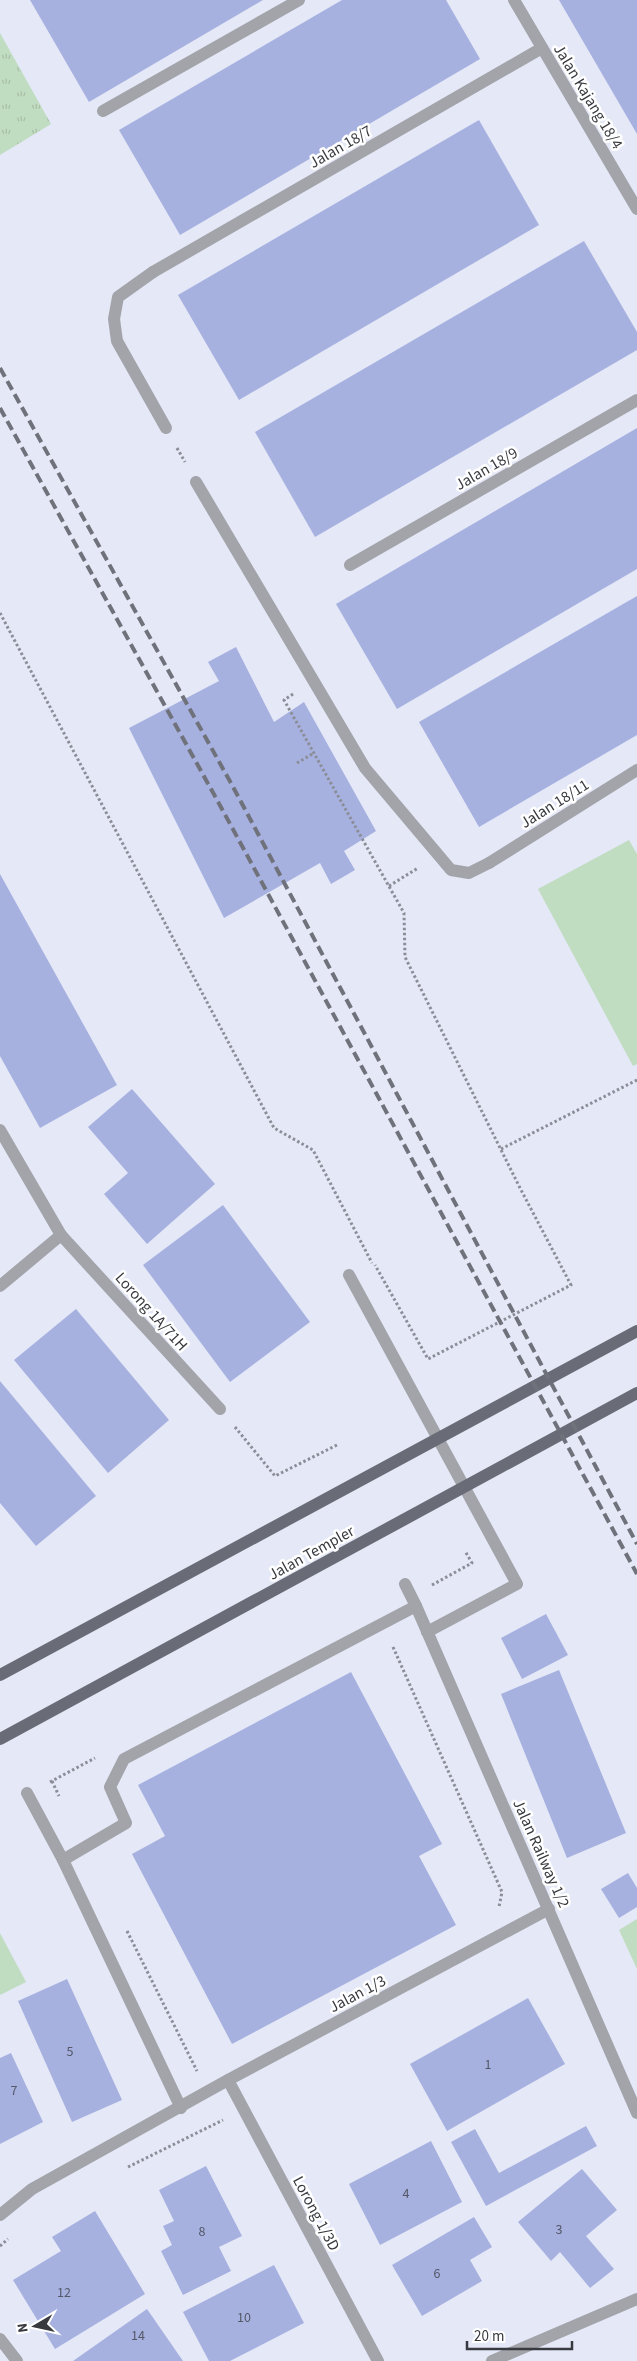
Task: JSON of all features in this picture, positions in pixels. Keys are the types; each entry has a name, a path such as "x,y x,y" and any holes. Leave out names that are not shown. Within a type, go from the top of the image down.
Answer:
{"main road":[{"path":"0,1675 637,1331"},
{"name":"Jalan Templer","path":"0,1740 637,1393"}],"street":[{"path":"104,111 299,0"},
{"name":"Jalan Kajang 18/4","path":"514,0 637,209"},
{"name":"Jalan 18/7","path":"166,428 118,341 114,319 118,297 153,272 542,48"},
{"name":"Jalan 18/9","path":"350,565 637,400"},
{"name":"Jalan 18/11","path":"196,482 365,768 451,870 468,873 489,863 637,770"},
{"name":"Lorong 1A/71H","path":"0,1130 60,1234 220,1409"},
{"path":"0,1286 60,1234"},
{"path":"349,1275 517,1584 427,1632"},
{"name":"Jalan Railway 1/2","path":"404,1584 416,1606 637,2113"},
{"path":"63,1860 126,1823 110,1787 124,1759 416,1606"},
{"path":"27,1793 63,1860 181,2108"},
{"name":"Jalan 1/3","path":"0,2215 32,2189 181,2108 228,2080 549,1909"},
{"name":"Lorong 1/3D","path":"228,2080 378,2361"},
{"path":"492,2361 637,2299"},
{"path":"0,2339 17,2361"}],"path":[{"path":"166,428 196,482"},
{"path":"0,613 274,1128 313,1150 428,1359 572,1285 501,1149 405,957 404,913 284,700 313,682"},
{"path":"297,763 314,753"},
{"path":"389,886 439,856"},
{"path":"501,1149 637,1080"},
{"path":"349,1275 373,1262"},
{"path":"220,1409 275,1476 339,1444"},
{"path":"450,1576 472,1563 465,1551"},
{"path":"382,1623 502,1892 499,1907 491,1912"},
{"path":"123,1924 201,2080"},
{"path":"120,2170 244,2110"},
{"path":"0,2246 14,2233"}],"green space":[{"path":"0,33 51,124 0,155"},
{"path":"629,840 637,854 637,1064 633,1066 538,889"},
{"path":"637,1919 637,1969 619,1930"},
{"path":"0,1933 26,1982 0,1995"}],"building":[{"path":"30,0 263,0 89,102"},
{"path":"342,0 446,0 480,59 180,235 119,130"},
{"path":"559,0 637,0 637,134"},
{"path":"479,120 539,225 239,400 178,295"},
{"path":"584,241 637,332 637,350 315,537 255,432"},
{"path":"637,428 637,569 397,709 336,604"},
{"path":"637,596 637,735 479,827 419,722"},
{"path":"236,647 274,722 304,702 376,831 344,851 355,870 331,884 320,863 224,918 129,728 219,681 208,662"},
{"path":"0,874 117,1085 40,1128 0,1056"},
{"path":"132,1089 215,1184 147,1244 104,1194 128,1173 88,1127"},
{"path":"223,1205 310,1322 230,1382 143,1265"},
{"path":"76,1309 169,1420 108,1473 14,1360"},
{"path":"0,1381 96,1496 36,1546 0,1503"},
{"path":"546,1614 568,1655 522,1679 501,1638"},
{"path":"559,1670 626,1833 567,1858 501,1694"},
{"path":"351,1672 442,1844 419,1856 456,1925 232,2044 132,1854 165,1836 138,1785"},
{"path":"628,1873 637,1888 637,1907 619,1918 601,1889"},
{"path":"67,1979 122,2100 72,2122 18,2001"},
{"path":"528,1998 565,2064 447,2131 410,2064"},
{"path":"11,2053 43,2122 0,2144 0,2058"},
{"path":"586,2126 597,2146 486,2206 451,2142 475,2129 499,2173"},
{"path":"431,2141 462,2202 380,2245 349,2184"},
{"path":"206,2166 242,2236 219,2247 231,2271 183,2295 161,2251 172,2245 163,2226 174,2221 159,2190"},
{"path":"582,2169 617,2210 586,2236 614,2269 590,2288 560,2252 551,2261 518,2222"},
{"path":"95,2211 145,2294 55,2349 13,2280 61,2251 52,2237"},
{"path":"474,2217 492,2247 470,2260 482,2281 422,2316 392,2265"},
{"path":"274,2265 304,2323 230,2361 209,2361 183,2312"},
{"path":"147,2309 183,2361 73,2361"}],"railway":[{"path":"0,368 232,785 637,1544"},
{"path":"0,408 216,798 637,1574"}]}
